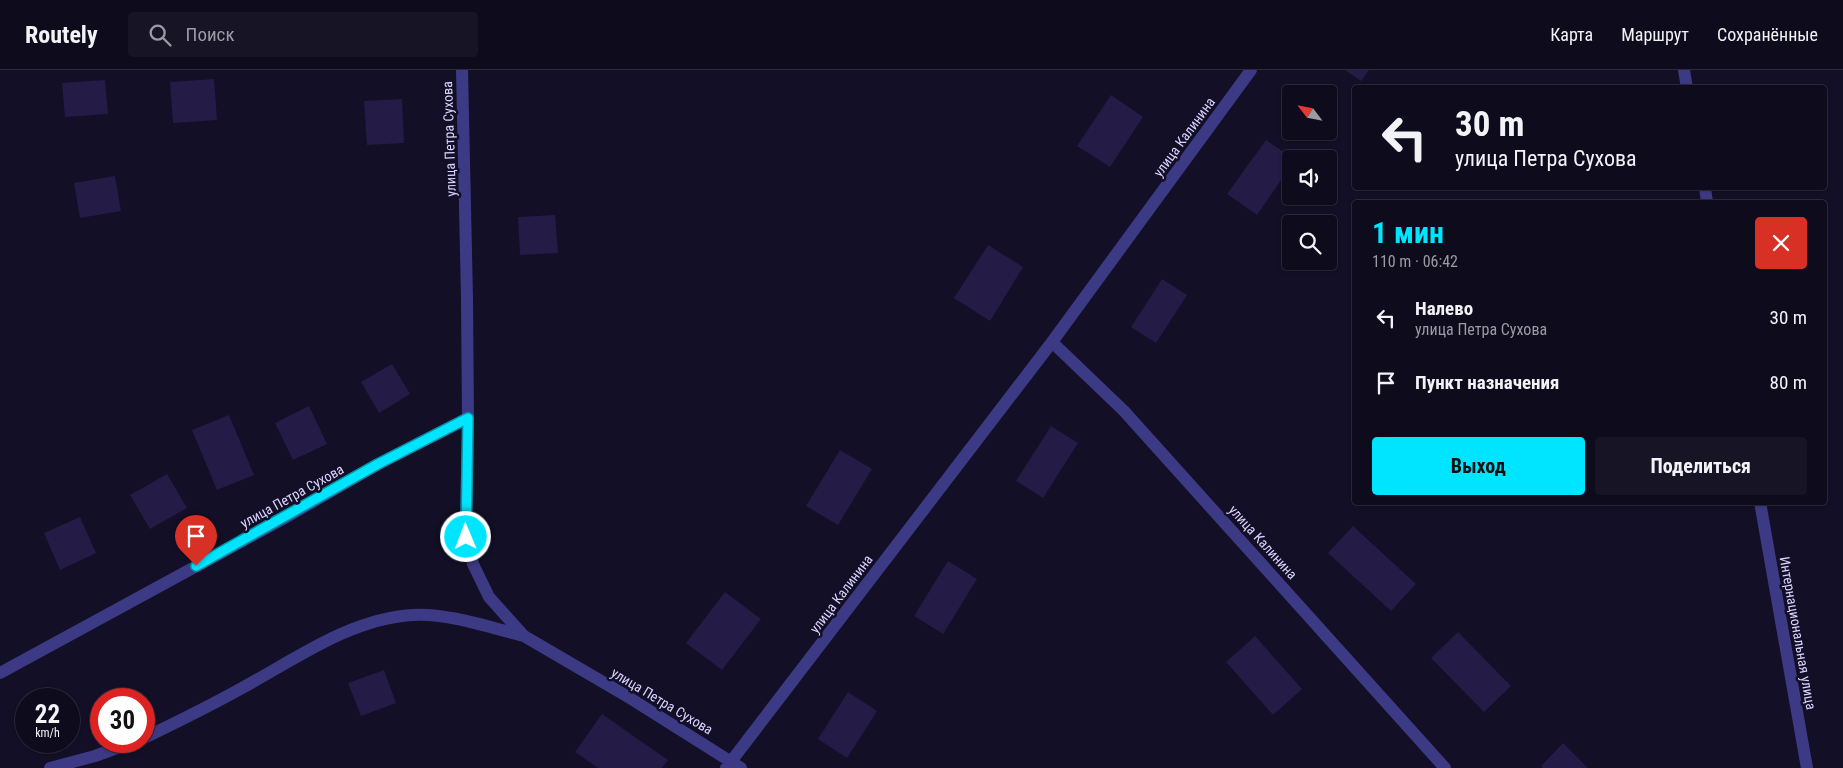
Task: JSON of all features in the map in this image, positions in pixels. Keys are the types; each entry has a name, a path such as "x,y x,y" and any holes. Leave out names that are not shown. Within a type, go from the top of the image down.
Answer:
{"street":[{"name":"улица Петра Сухова","path":"462,70 466,162 468,418 466,537 473,564 489,597 524,636 733,766"},
{"name":"улица Калинина","path":"733,766 1052,342 1251,70"},
{"path":"1684,70 1686,85"},
{"name":"улица Калинина","path":"1052,342 1124,411 1445,768"},
{"name":"улица Петра Сухова","path":"0,673 283,519 378,464 468,418"},
{"name":"Интернациональная улица","path":"1761,505 1807,768"},
{"name":"улица Петра Сухова","path":"155,732 242,689 326,641 384,618 414,614 443,617 524,636"},
{"path":"50,768 104,753"}],"building":[{"path":"1345,70 1369,70 1361,81"},
{"path":"214,79 217,120 173,123 170,82"},
{"path":"105,80 108,114 65,117 62,83"},
{"path":"1111,95 1143,117 1110,167 1077,146"},
{"path":"402,99 404,143 367,145 364,101"},
{"path":"1266,140 1282,151 1282,179 1257,215 1227,194"},
{"path":"115,176 121,211 80,218 74,183"},
{"path":"555,215 558,253 520,255 518,217"},
{"path":"988,245 1023,267 990,321 954,298"},
{"path":"1162,279 1187,295 1156,343 1131,327"},
{"path":"392,364 410,394 379,413 361,382"},
{"path":"309,406 327,444 293,460 275,423"},
{"path":"229,415 254,475 217,490 192,430"},
{"path":"1051,426 1078,443 1043,498 1016,481"},
{"path":"840,450 872,469 838,525 806,506"},
{"path":"167,474 187,508 150,529 130,495"},
{"path":"80,517 96,553 60,570 44,533"},
{"path":"1353,526 1416,584 1391,611 1328,553"},
{"path":"948,561 977,579 943,634 914,616"},
{"path":"725,592 761,619 722,670 686,643"},
{"path":"1458,632 1511,686 1484,712 1431,658"},
{"path":"1255,636 1302,689 1273,715 1226,662"},
{"path":"384,670 396,703 361,716 348,683"},
{"path":"848,692 877,711 847,758 818,739"},
{"path":"602,714 668,760 662,768 598,768 575,752"},
{"path":"1563,743 1588,768 1543,768 1541,766"}],"route":[{"path":"196,566 283,519 378,464 468,418 466,537"}]}
